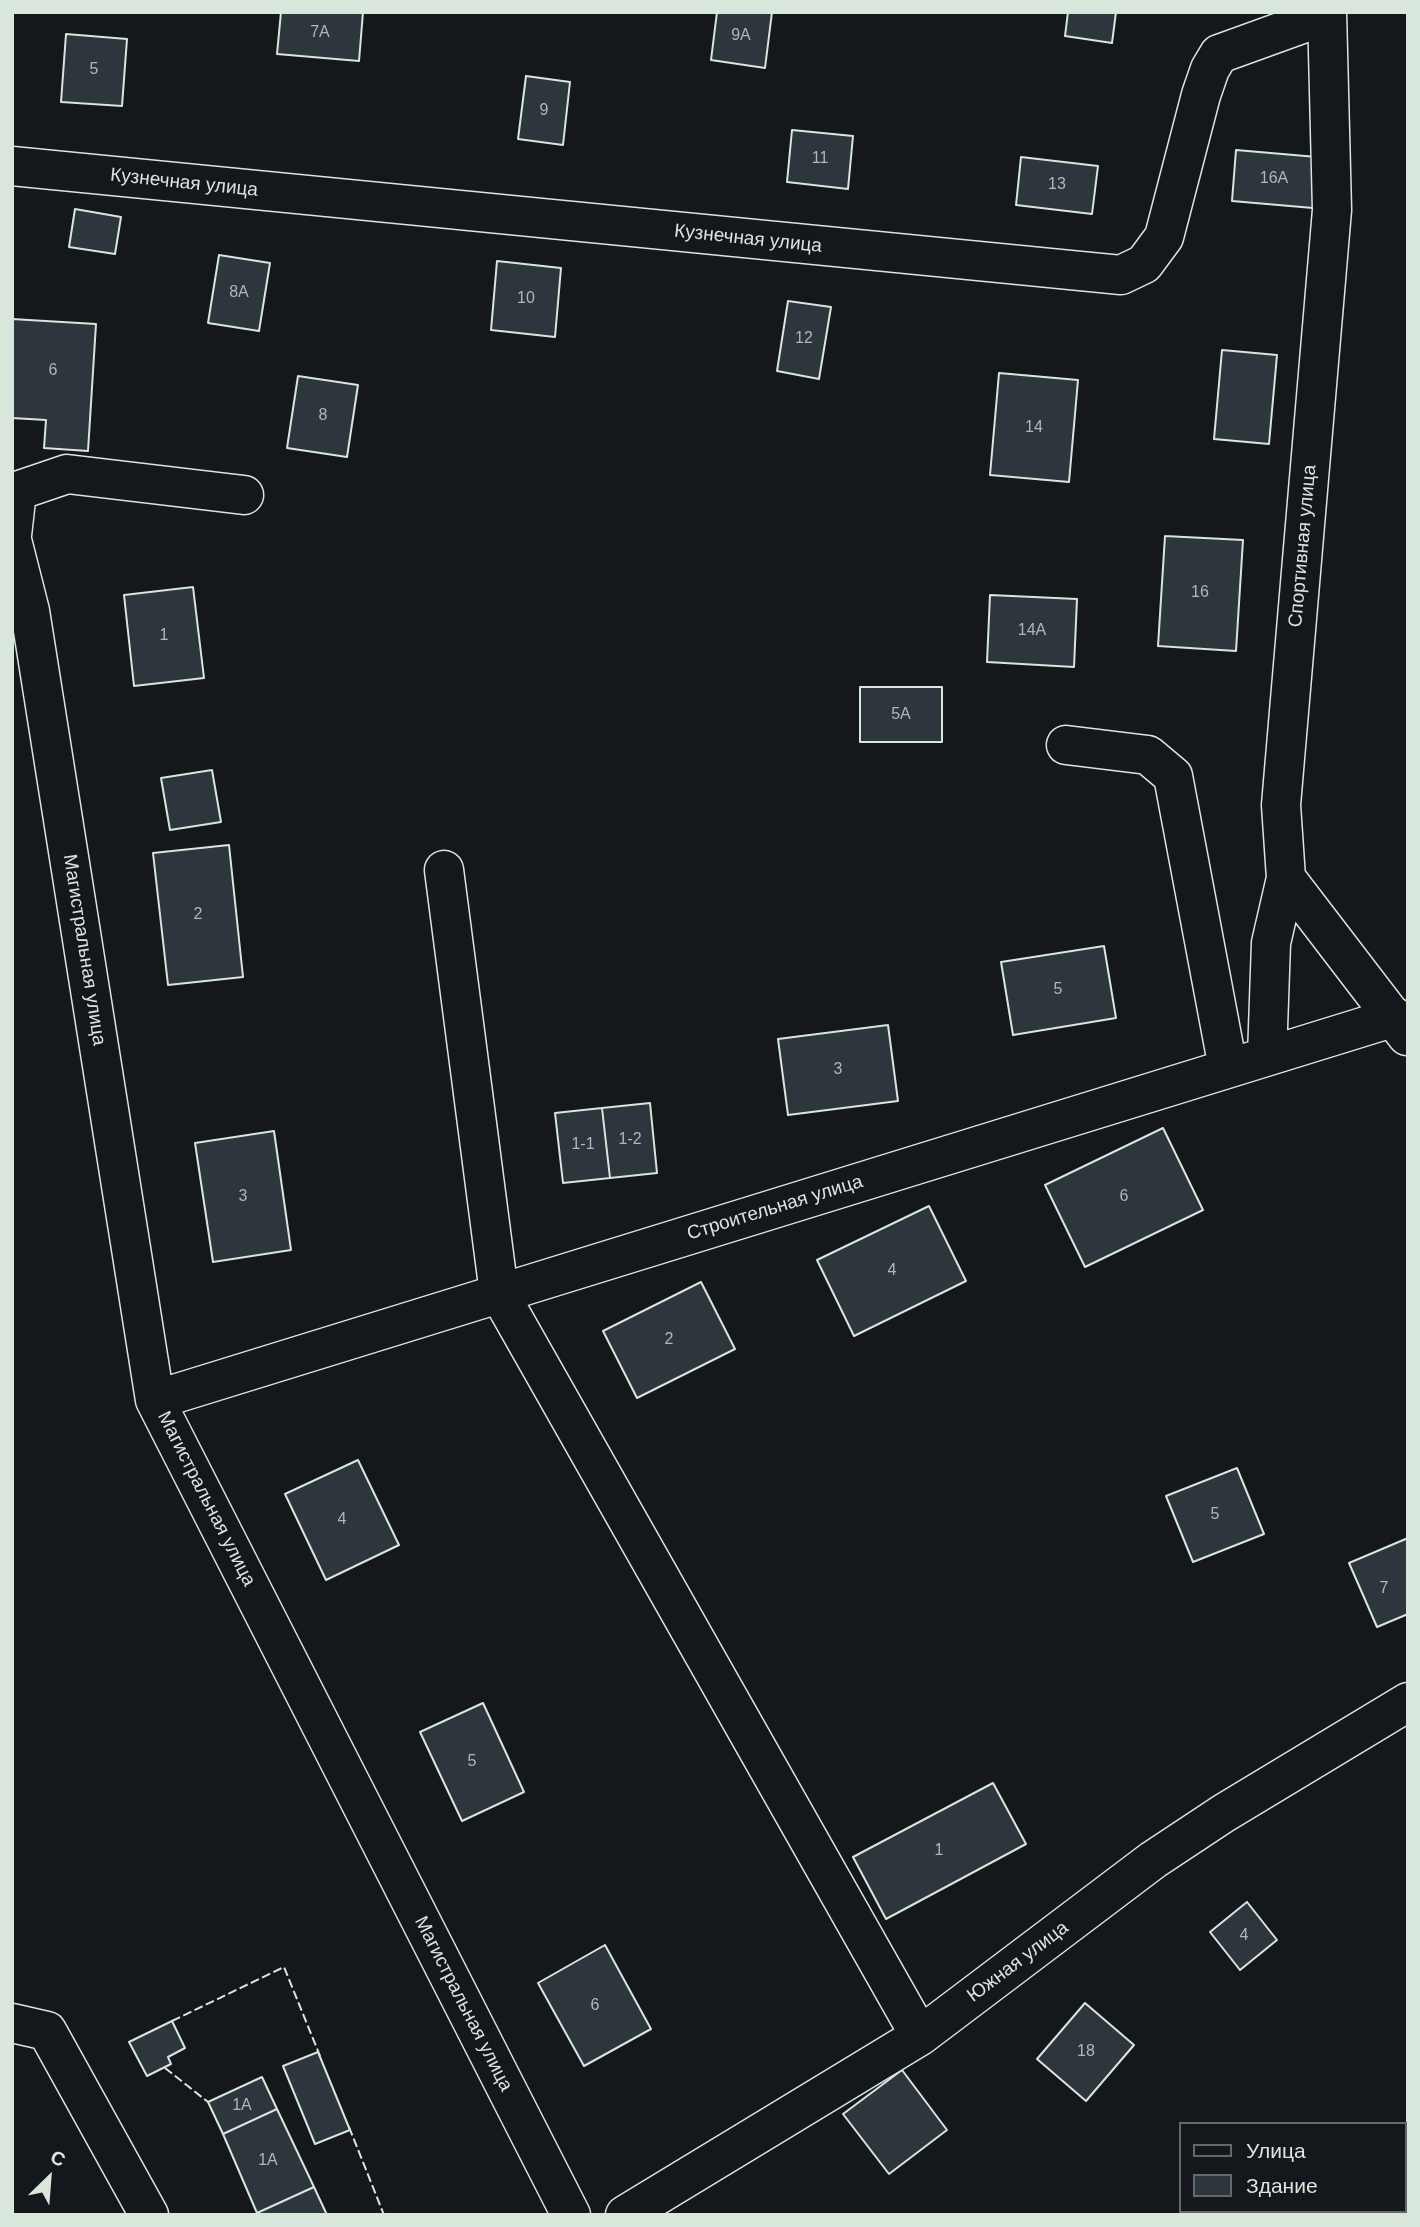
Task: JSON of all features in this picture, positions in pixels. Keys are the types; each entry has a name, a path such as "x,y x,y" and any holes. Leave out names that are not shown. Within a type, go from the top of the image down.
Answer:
{"street":[{"name":"Кузнечная улица","path":"12,166 1121,275 1144,264 1164,237 1200,95 1219,54 1327,14"},
{"name":"Спортивная улица","path":"1266,1056 1270,943 1286,878 1281,806 1332,210 1327,14"},
{"path":"12,538 17,491 67,474 244,495"},
{"name":"Магистральная улица","path":"12,538 21,606 155,1400 571,2215"},
{"path":"1066,745 1149,755 1173,776 1228,1068"},
{"path":"444,870 499,1293 920,2036"},
{"path":"1286,878 1401,1027"},
{"name":"Строительная улица","path":"155,1400 1266,1056 1401,1027"},
{"name":"Южная улица","path":"625,2215 920,2036 1153,1860 1224,1813 1408,1702"},
{"path":"12,2023 47,2031 149,2215"}],"building":[{"path":"281,12 363,12 359,61 277,54"},
{"path":"717,12 772,12 765,68 711,60"},
{"path":"1068,12 1116,12 1112,43 1065,36"},
{"path":"66,34 127,39 122,106 61,102"},
{"path":"526,76 570,82 563,145 518,139"},
{"path":"792,130 853,136 848,189 787,182"},
{"path":"1236,150 1317,157 1313,208 1232,201"},
{"path":"1021,157 1098,166 1092,214 1016,205"},
{"path":"75,209 121,217 115,254 69,247"},
{"path":"219,255 270,263 259,331 208,323"},
{"path":"497,261 561,268 555,337 491,330"},
{"path":"788,301 831,307 819,379 777,371"},
{"path":"12,319 96,324 88,451 44,448 46,420 12,418"},
{"path":"1222,350 1277,355 1269,444 1214,439"},
{"path":"999,373 1078,380 1069,482 990,475"},
{"path":"298,376 358,385 347,457 287,448"},
{"path":"1165,536 1243,540 1236,651 1158,646"},
{"path":"193,587 204,678 134,686 124,595"},
{"path":"990,595 1077,599 1074,667 987,662"},
{"path":"860,687 942,687 942,742 860,742"},
{"path":"212,770 221,822 170,830 161,778"},
{"path":"229,845 243,977 168,985 153,853"},
{"path":"1104,946 1116,1018 1013,1035 1001,962"},
{"path":"888,1025 898,1101 788,1115 778,1039"},
{"path":"650,1103 657,1173 610,1178 602,1108"},
{"path":"602,1108 610,1178 563,1183 555,1113"},
{"path":"1163,1128 1203,1210 1085,1267 1045,1185"},
{"path":"274,1131 291,1250 213,1262 195,1143"},
{"path":"929,1206 966,1281 854,1336 817,1260"},
{"path":"701,1282 735,1349 637,1398 603,1331"},
{"path":"358,1460 399,1545 326,1580 285,1494"},
{"path":"1237,1468 1264,1534 1193,1562 1166,1496"},
{"path":"1408,1538 1408,1614 1377,1627 1349,1563"},
{"path":"483,1703 524,1792 462,1821 420,1732"},
{"path":"993,1783 1026,1844 886,1919 853,1857"},
{"path":"1247,1902 1277,1940 1240,1970 1210,1932"},
{"path":"605,1945 651,2029 584,2066 538,1983"},
{"path":"1085,2003 1134,2045 1086,2101 1037,2059"},
{"path":"172,2021 185,2048 168,2057 171,2064 147,2076 129,2042"},
{"path":"318,2052 350,2130 315,2144 283,2066"},
{"path":"902,2070 947,2130 889,2174 843,2114"},
{"path":"262,2077 277,2109 223,2134 208,2102"},
{"path":"277,2109 314,2187 257,2213 223,2134"},
{"path":"314,2187 327,2215 257,2213"}],"fence":[{"path":"172,2021 284,1967 320,2056"},
{"path":"165,2068 208,2102"},
{"path":"349,2127 384,2215"}]}
